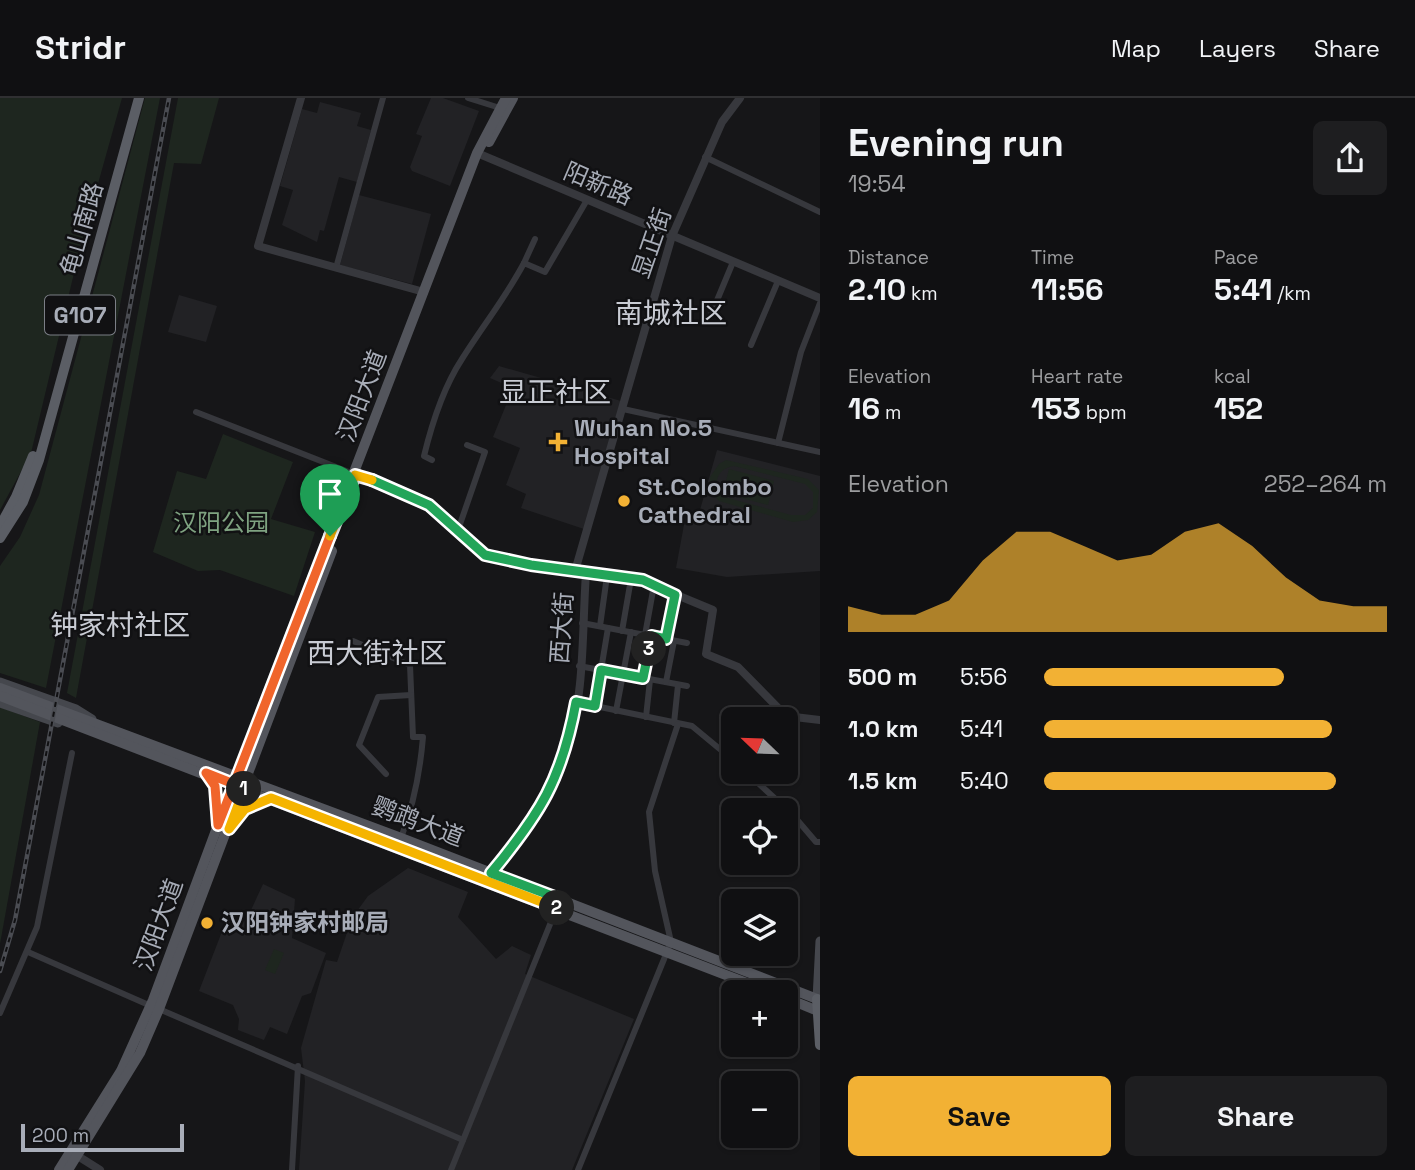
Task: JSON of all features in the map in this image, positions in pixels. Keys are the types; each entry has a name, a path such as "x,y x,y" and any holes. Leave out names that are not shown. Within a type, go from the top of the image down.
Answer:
{"highway":[{"name":"龟山南路","path":"4,527 34,452 132,98"},
{"name":"龟山南路","path":"4,527 27,494 42,450 139,98"},
{"name":"G107","path":"0,538 4,527"},
{"path":"0,545 4,527"},
{"path":"819,1005 820,1045"}],"main road":[{"name":"汉阳大道","path":"357,475 424,292 480,154 506,98"},
{"name":"汉阳大道","path":"59,1170 74,1154 140,1053 218,825 240,782 480,154 513,98"},
{"path":"0,682 76,709 107,732"},
{"name":"鹦鹉大道","path":"0,688 207,770 401,838 560,899 671,942 819,1005"},
{"name":"鹦鹉大道","path":"0,695 107,732"},
{"path":"0,703 76,729 107,732"},
{"path":"218,825 215,786 207,770 232,766 252,751 256,774 273,794 245,809 229,829"},
{"name":"汉阳大道","path":"155,1007 229,829 240,782"},
{"name":"鹦鹉大道","path":"273,794 556,910 738,980"},
{"path":"798,1001 819,1005 820,941"},
{"name":"汉阳大道","path":"68,1170 74,1154"}],"street":[{"path":"300,98 258,247 424,292"},
{"path":"336,268 383,98"},
{"path":"468,98 500,108"},
{"name":"显正街","path":"575,571 600,498 672,236 722,121 740,98"},
{"name":"阳新路","path":"480,154 820,300"},
{"path":"705,157 820,212"},
{"path":"524,262 545,272 587,200"},
{"path":"432,460 424,456 430,431 451,378 536,239"},
{"path":"708,322 733,262"},
{"path":"751,345 778,281"},
{"path":"778,443 801,352 820,300"},
{"path":"623,409 820,452"},
{"path":"196,412 429,505 485,555 631,579 654,585 713,610 706,654 738,667 786,716 820,720"},
{"path":"457,530 485,453 467,445"},
{"name":"西大街","path":"491,873 523,835 550,790 568,749 576,702 586,573"},
{"path":"600,626 607,576"},
{"path":"622,631 631,579"},
{"path":"646,717 654,585"},
{"path":"666,682 675,595"},
{"path":"582,622 687,643"},
{"path":"595,706 608,628"},
{"path":"616,711 631,632"},
{"path":"353,640 410,665 413,737 423,737 421,772 401,838"},
{"path":"579,666 687,686"},
{"path":"578,1170 671,942 655,871 649,812 676,723 678,685"},
{"path":"386,774 359,745 378,696 411,695"},
{"path":"576,702 692,726 721,750"},
{"path":"0,1013 37,927 72,752"},
{"path":"759,784 793,815 814,841 820,842"},
{"path":"451,1170 560,899"},
{"path":"28,952 298,1066 463,1140"},
{"path":"292,1170 298,1066"},
{"path":"74,1154 100,1170"}],"shaded area":[{"path":"431,98 443,98 479,111 450,186 412,171 410,167 422,136 416,134"},
{"path":"320,102 361,113 357,126 371,130 357,182 339,177 324,231 320,230 317,242 282,225 293,190 280,186 302,109 317,113"},
{"path":"359,195 431,214 412,284 340,265"},
{"path":"179,295 217,306 206,342 168,332"},
{"name":"Wuhan No.5 Hospital","path":"499,366 621,401 584,529 521,508 526,494 506,485 520,448 493,437 513,388 490,378"},
{"path":"717,450 820,476 820,571 727,577 676,568 686,514 698,517"},
{"path":"408,868 468,892 458,917 496,959 512,946 531,955 525,974 634,1019 572,1170 299,1170 305,1081 301,1048 326,960 337,962 352,918 368,896"},
{"path":"263,884 295,899 292,938 326,953 311,993 302,996 287,1034 270,1027 264,1040 238,1030 239,1019 233,1005 199,991 228,916 246,921"}],"green space":[{"path":"0,98 122,98 80,248 31,453 0,510"},
{"path":"145,98 160,98 46,688 0,673 0,566 20,537 39,495"},
{"path":"178,98 219,98 201,164 174,163 76,698 67,693"},
{"name":"汉阳公园","path":"223,434 293,462 271,519 315,532 294,596 220,570 198,571 153,552 177,471 206,479"},
{"path":"726,460 808,479 819,490 817,512 808,520 793,522 719,501 710,491 710,477 719,464","holes":["734,466 805,484 813,492 813,508 805,515 791,515 724,497 717,489 720,473"]},
{"path":"729,469 774,481 768,505 723,493"},
{"path":"0,707 40,722 0,944"},
{"path":"274,949 284,953 275,974 265,970"}],"railway":[{"path":"0,971 15,920 169,98"}],"place":[{"name":"Wuhan No.5 Hospital","path":"558,442"},
{"name":"St.Colombo Cathedral","path":"624,501"},
{"name":"汉阳钟家村邮局","path":"207,923"}],"district":[{"name":"南城社区","path":"671,313"},
{"name":"显正社区","path":"555,392"},
{"name":"钟家村社区","path":"120,625"},
{"name":"西大街社区","path":"377,653"}],"route":[{"path":"330,536 240,769 234,784 218,825 215,786 206,773 234,784 244,788 229,829 245,809 271,798 556,910 560,899 491,873 523,835 550,790 568,749 576,702 595,706 601,670 643,678 652,636 666,639 675,595 643,580 531,565 485,555 429,505 360,475 355,475 330,536"}]}
